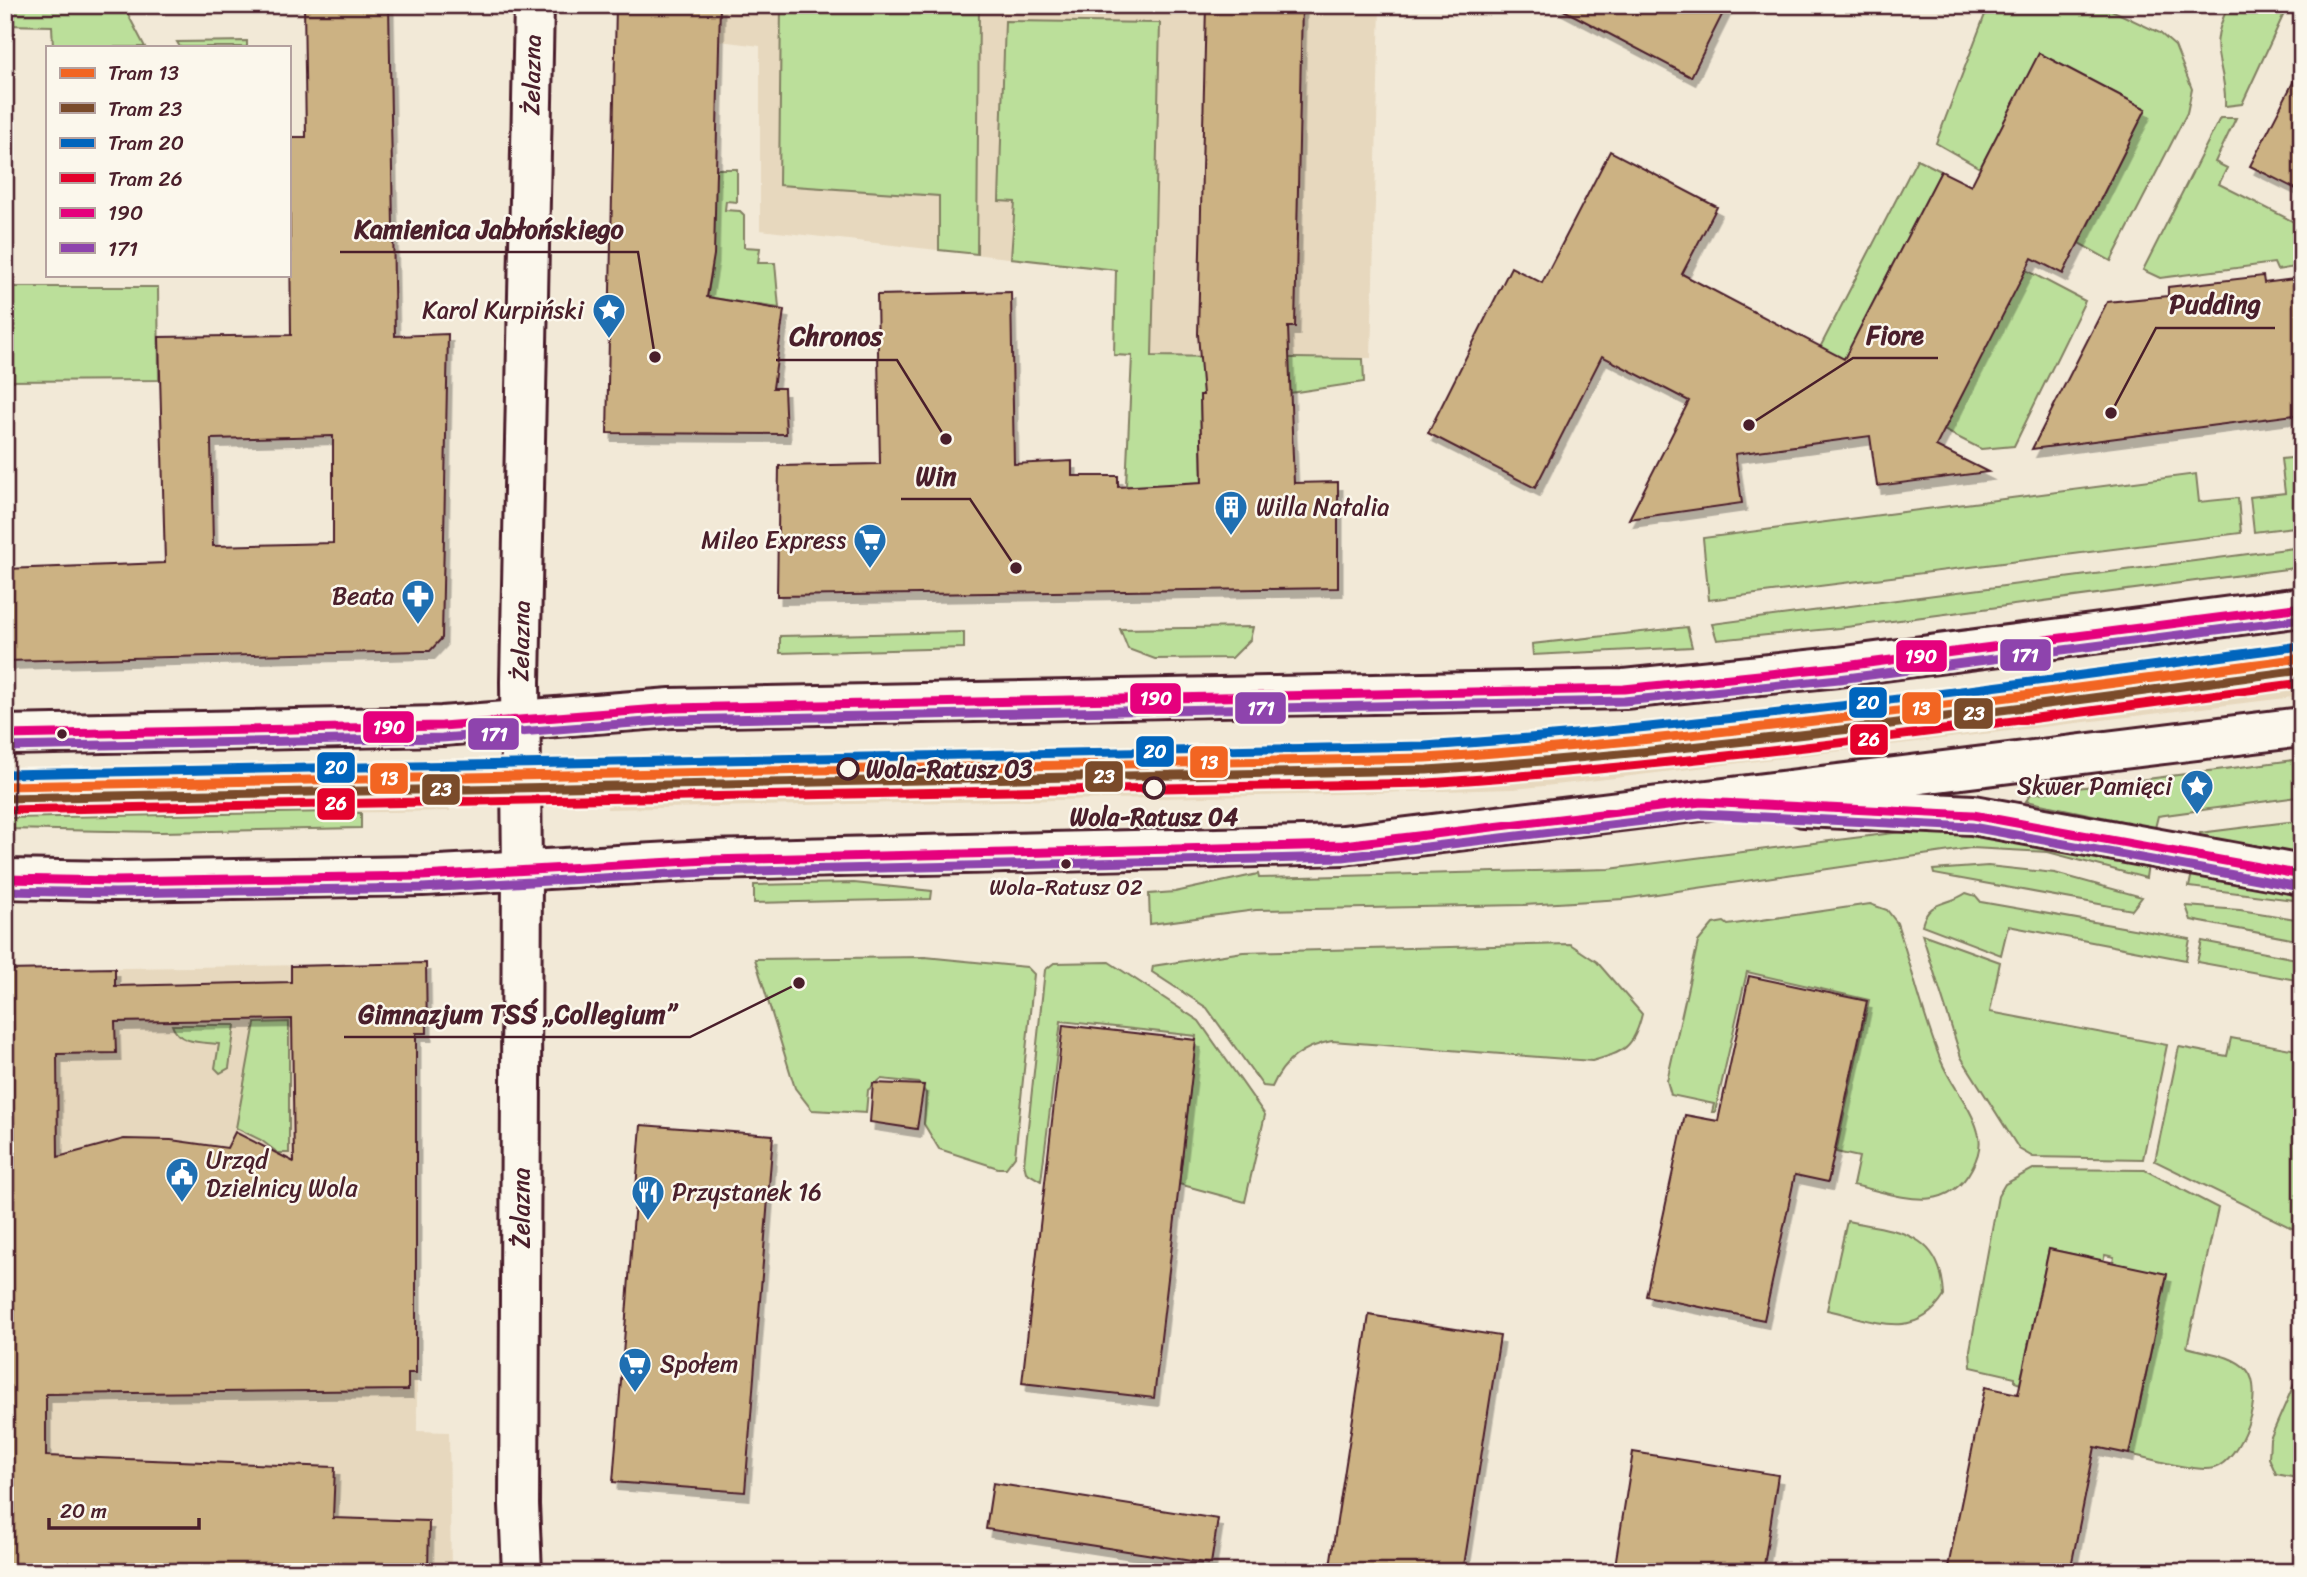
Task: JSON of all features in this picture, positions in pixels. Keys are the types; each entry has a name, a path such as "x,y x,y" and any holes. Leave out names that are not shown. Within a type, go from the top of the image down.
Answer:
{"main road":[{"name":"Żelazna","path":"522,1572 519,1505 521,719 534,5"},
{"path":"5,735 442,726 671,708 1614,689 1825,668 2302,607"},
{"path":"5,879 125,881 452,875 708,860 1343,845 2302,727"},
{"path":"1700,802 1973,815 2302,876"}],"shaded area":[{"path":"616,5 1380,5 1371,358 1114,355 1116,270 760,230 760,46 615,28"},
{"path":"2302,649 2302,696 1513,789 607,809 606,765 1404,752 1543,746"},
{"path":"351,766 352,769 447,767 450,811 5,818 5,772"},
{"path":"426,963 427,1033 416,1034 417,1431 449,1432 451,1572 5,1572 5,970"}],"green space":[{"path":"5,5 123,5 144,46 53,46 52,26 5,25"},
{"path":"781,5 979,5 977,254 939,250 939,196 779,185"},
{"path":"2026,5 2101,5 2160,33 2175,46 2192,89 2187,113 2111,261 2079,243 2146,109 2039,54 1980,168 1936,143 1986,12"},
{"path":"2229,5 2288,5 2242,104 2225,106 2225,90 2217,46 2218,35"},
{"path":"1005,21 1160,23 1152,356 1363,359 1364,382 1290,393 1200,395 1202,485 1126,486 1132,356 1114,355 1116,270 1011,258 1015,202 999,201"},
{"path":"247,41 247,46 179,46 177,42"},
{"path":"2220,118 2236,118 2215,162 2227,168 2219,184 2302,226 2302,266 2277,270 2274,263 2160,278 2143,270"},
{"path":"1917,159 1941,171 1857,334 2026,270 2085,301 2014,446 1981,449 1812,363"},
{"path":"716,169 737,169 737,202 726,201 725,210 740,211 744,215 744,247 760,248 758,263 775,263 779,308 707,297 712,270 702,264"},
{"path":"5,287 158,287 159,380 5,381"},
{"path":"2302,457 2302,526 2254,532 2250,497 2285,493 2281,459"},
{"path":"2196,474 2199,502 2238,498 2241,533 1709,600 1703,538"},
{"path":"2302,547 2302,567 1839,628 1717,640 1712,624"},
{"path":"1253,627 1250,640 1232,658 1155,659 1128,649 1120,629"},
{"path":"1687,627 1692,647 1533,655 1532,644"},
{"path":"964,632 964,648 780,653 780,636"},
{"name":"Skwer Pamięci","path":"2302,759 2297,797 2158,816 2155,828 2026,801 2031,794"},
{"path":"361,813 361,828 161,832 5,829 5,818"},
{"path":"2296,821 2301,855 2200,837 2200,833"},
{"path":"1917,830 1957,830 2148,864 2146,878 2048,852 1971,848 1623,899 1524,905 1256,910 1150,924 1149,894 1175,892 1258,874 1259,878 1609,869"},
{"path":"1988,866 2055,873 2142,897 2132,910 1934,874 1933,870"},
{"path":"2193,868 2302,888 2302,901 2189,887"},
{"path":"854,883 932,891 931,899 754,903 754,885"},
{"path":"1966,893 1976,896 1981,902 2190,939 2186,960 2008,926 2001,955 1922,925 1934,907"},
{"path":"1870,904 1887,910 1897,923 1935,1044 1945,1070 1971,1113 1979,1137 1976,1159 1961,1183 1948,1193 1934,1198 1903,1197 1853,1185 1859,1157 1836,1152 1869,1000 1747,972 1715,1112 1712,1112 1714,1104 1671,1095 1667,1081 1698,942 1713,924 1724,922 1728,925"},
{"path":"2186,906 2240,910 2302,920 2302,941 2191,920"},
{"path":"1922,934 2000,962 1990,1012 2167,1045 2143,1159 2033,1157 2019,1149 1961,1057"},
{"path":"2202,941 2302,960 2302,981 2197,962"},
{"path":"1570,944 1597,962 1642,1014 1631,1041 1612,1055 1592,1061 1332,1041 1312,1047 1288,1062 1272,1087 1263,1086 1207,1008 1152,972 1153,966 1243,952"},
{"path":"925,957 1027,967 1034,974 1015,1156 1006,1168 998,1168 939,1149 924,1124 926,1093 919,1083 881,1079 868,1090 866,1113 812,1110 795,1088 755,959"},
{"path":"1109,962 1199,1021 1265,1115 1245,1202 1179,1184 1196,1036 1061,1021 1041,1181 1026,1172 1024,1164 1045,970 1054,963"},
{"path":"289,1022 289,1153 278,1153 261,1140 236,1128 255,1023"},
{"path":"172,1025 235,1025 229,1068 220,1073 215,1068 219,1044 185,1039 179,1036"},
{"path":"2231,1038 2302,1051 2302,1233 2155,1161 2179,1047 2227,1056"},
{"path":"2033,1169 2145,1170 2218,1208 2187,1347 2234,1360 2247,1370 2252,1380 2254,1393 2248,1424 2233,1452 2224,1462 2206,1469 2129,1454 2167,1275 2113,1263 2114,1257 2105,1255 2103,1261 2049,1249 2020,1384 2015,1382 2015,1377 1971,1367 1970,1350 1998,1196 2005,1184"},
{"path":"1847,1221 1900,1232 1926,1247 1935,1259 1941,1275 1944,1296 1932,1310 1920,1319 1891,1324 1827,1310"},
{"path":"2302,1366 2302,1479 2276,1474 2269,1458 2270,1439"}],"building":[{"path":"304,5 389,5 395,336 448,334 442,638 430,651 5,661 5,569 165,563 159,337 291,335 290,137 306,137","holes":["333,436 333,543 213,546 211,439"]},
{"path":"616,5 720,5 714,255 707,297 784,310 773,388 784,388 786,434 607,433"},
{"path":"1206,5 1302,5 1295,327 1288,327 1294,483 1338,482 1338,588 777,596 779,466 880,464 877,295 1011,292 1014,464 1072,461 1072,476 1118,476 1118,487 1202,482 1200,395 1203,395 1198,334"},
{"path":"1554,5 1727,5 1691,77"},
{"path":"2039,53 2146,109 2063,274 2032,258 1936,446 1988,472 1877,486 1870,436 1735,454 1742,503 1629,519 1689,401 1602,356 1535,488 1428,433 1511,267 1542,283 1610,151 1717,207 1682,274 1844,359 1941,171 1971,186"},
{"path":"2302,65 2302,192 2250,166"},
{"path":"2263,276 2264,283 2302,278 2302,414 2032,449 2107,302 2168,296 2168,287"},
{"path":"426,963 427,1033 416,1033 416,1373 408,1373 408,1390 46,1394 46,1456 335,1467 333,1518 429,1521 428,1572 5,1572 5,970 115,968 115,986 291,982 291,966","holes":["292,1019 294,1162 235,1132 227,1148 171,1140 124,1139 58,1157 57,1054 116,1053 115,1022"]},
{"path":"1749,976 1867,1001 1828,1182 1795,1175 1764,1320 1646,1296 1685,1115 1718,1121"},
{"path":"1063,1025 1196,1040 1154,1398 1022,1383"},
{"path":"873,1083 924,1085 917,1129 870,1122"},
{"path":"641,1125 773,1135 745,1492 613,1482"},
{"path":"2049,1249 2167,1274 2129,1454 2095,1447 2070,1572 1947,1572 1985,1387 2018,1394"},
{"path":"1369,1315 1500,1336 1463,1572 1329,1572"},
{"path":"1633,1452 1778,1475 1763,1572 1614,1572"},
{"path":"993,1483 1218,1519 1211,1564 986,1529"}],"tram line":[{"name":"20","path":"5,774 1425,746 1754,716 2300,646"},
{"name":"13","path":"5,786 1426,758 1755,728 2302,658"},
{"name":"23","path":"5,798 1427,770 1756,740 2302,670"},
{"name":"26","path":"5,810 1428,783 1757,753 2302,683"}],"transit line":[{"name":"190","path":"5,735 442,726 671,708 1624,689 1837,667 2302,607"},
{"name":"171","path":"5,747 442,738 672,720 1624,701 1839,679 2302,619"},
{"name":"190","path":"5,879 115,881 422,876 708,860 1343,845 1701,802 1973,815 2302,875"},
{"name":"171","path":"5,891 115,893 422,888 708,872 1343,857 1701,814 1972,827 2300,887"}],"place":[{"name":"Karol Kurpiński","path":"609,340"},
{"name":"Kamienica Jabłońskiego","path":"655,357"},
{"name":"Pudding","path":"2111,413"},
{"name":"Fiore","path":"1749,425"},
{"name":"Chronos","path":"946,439"},
{"name":"Willa Natalia","path":"1231,537"},
{"name":"Win","path":"1016,568"},
{"name":"Mileo Express","path":"870,570"},
{"name":"Beata","path":"418,626"},
{"name":"Wola-Ratusz 03","path":"848,769"},
{"name":"Wola-Ratusz 04","path":"1154,788"},
{"name":"Skwer Pamięci","path":"2197,816"},
{"name":"Wola-Ratusz 02","path":"1066,864"},
{"name":"Gimnazjum TSŚ „Collegium”","path":"799,983"},
{"name":"Urząd Dzielnicy Wola","path":"182,1204"},
{"name":"Przystanek 16","path":"648,1222"},
{"name":"Społem","path":"635,1394"}]}
